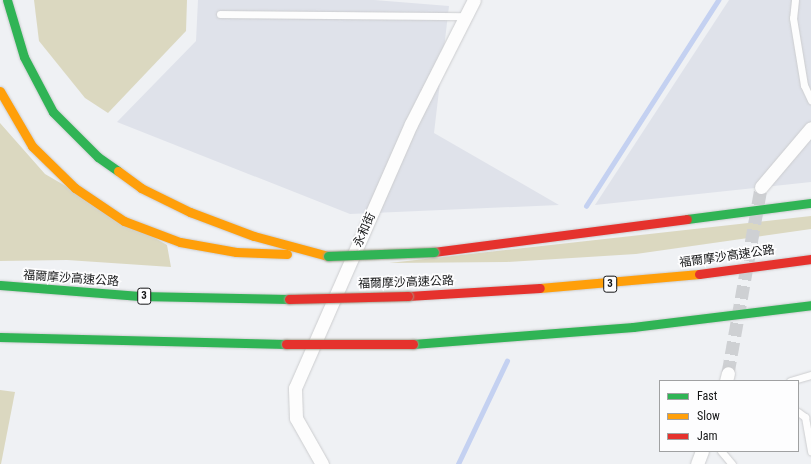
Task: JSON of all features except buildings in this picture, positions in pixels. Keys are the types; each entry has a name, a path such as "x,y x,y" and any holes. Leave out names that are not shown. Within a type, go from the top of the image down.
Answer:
{"highway":[{"path":"7,0 24,57 53,112 98,157 141,188 190,212 254,236 328,256"},
{"path":"0,91 32,146 75,188 131,224 180,242 236,252 328,256 434,252 811,203"},
{"name":"福爾摩沙高速公路","path":"0,286 140,296 289,299 408,296 627,283 811,258"},
{"path":"0,337 286,344 413,344 633,327 811,305"}],"street":[{"name":"永和街","path":"322,464 296,418 295,388 411,124 474,0"},
{"path":"761,187 811,128"},
{"path":"697,464 702,452"}],"lane":[{"path":"795,0 794,18 804,86 811,100"},
{"path":"220,14 466,16"},
{"path":"794,380 811,375"},
{"path":"799,413 805,418 811,451"},
{"path":"722,452 732,464"}],"shaded area":[{"path":"34,0 187,0 186,31 108,113 85,98 39,41"},
{"path":"198,0 374,0 449,6 434,133 559,205 350,214 117,122 196,41"},
{"path":"729,0 811,0 811,182 595,205"},
{"path":"0,123 45,174 167,245 171,267 67,260 0,261"},
{"path":"811,216 811,229 636,254 507,262 389,263"},
{"path":"0,390 15,392 1,464 0,464"}],"waterway":[{"path":"586,206 718,0"},
{"path":"458,464 507,361"}],"tunnel":[{"path":"728,373 761,187"}],"traffic: fast":[{"path":"7,0 24,57 53,112 98,157 118,171"},
{"path":"687,219 811,203"},
{"path":"328,256 434,252"},
{"path":"0,285 140,296 289,299"},
{"path":"413,344 633,327 811,305"},
{"path":"0,337 286,344"}],"traffic: slow":[{"path":"0,91 32,146 75,188 124,221 180,242 236,252 287,254"},
{"path":"118,171 141,188 190,212 254,236 328,256"},
{"path":"540,288 699,274"}],"traffic: jam":[{"path":"434,252 687,219"},
{"path":"699,274 811,259"},
{"path":"408,296 540,288"},
{"path":"289,299 408,296"},
{"path":"286,344 413,344"}]}
